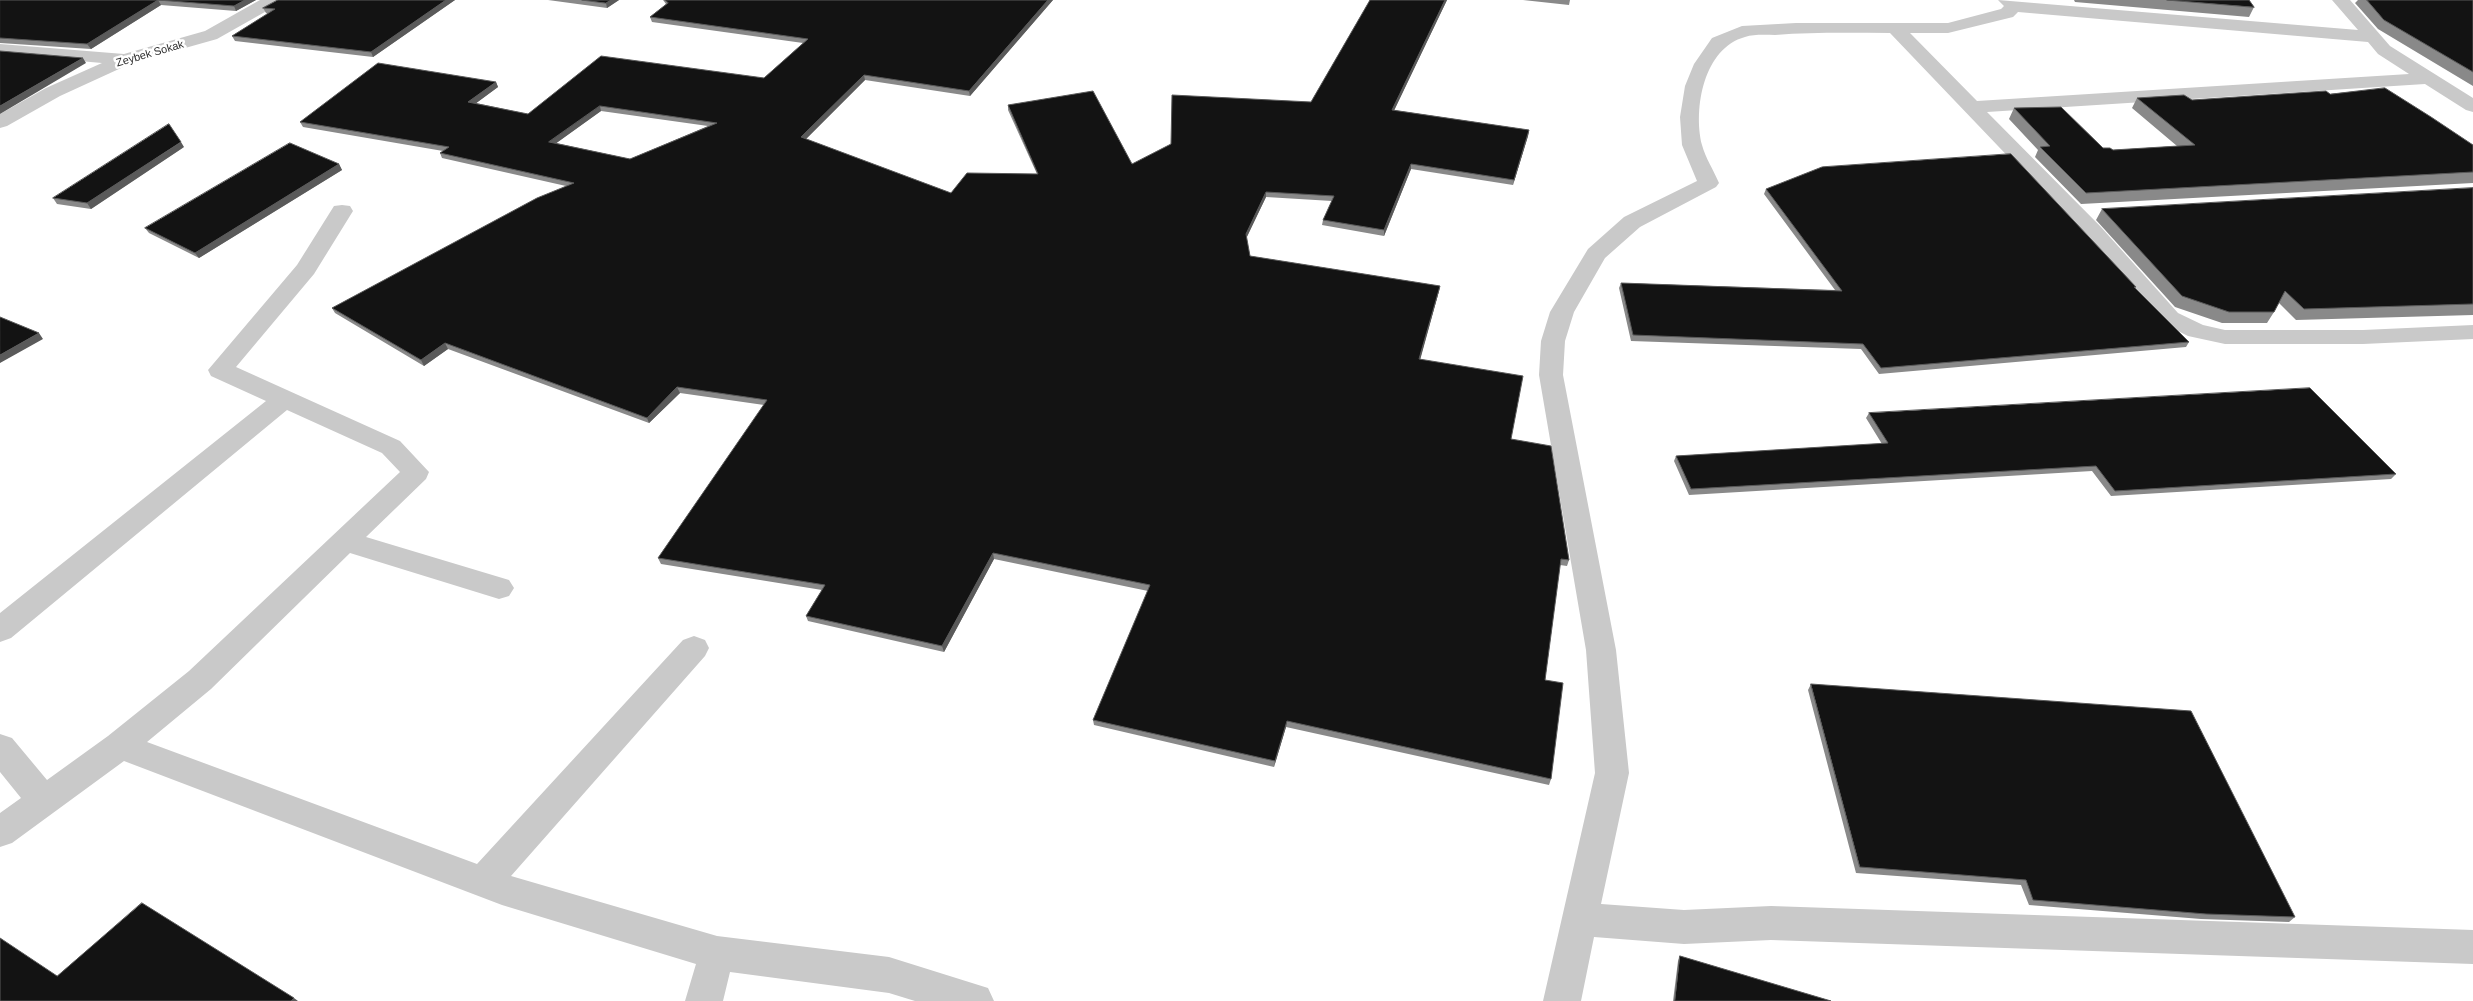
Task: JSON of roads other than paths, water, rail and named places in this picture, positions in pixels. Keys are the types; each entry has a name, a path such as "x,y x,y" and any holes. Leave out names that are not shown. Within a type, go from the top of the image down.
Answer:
{"street":[{"name":"Zeybek Sokak","path":"0,122 53,92 125,59 211,35 273,0"},
{"path":"2342,0 2371,37 2384,50 2473,106"},
{"path":"1562,1001 1612,773 1601,650 1551,375 1553,342 1562,312 1596,254 1632,222 1709,184 1692,145 1690,118 1697,78 1703,64 1718,42 1742,31 1796,28 1948,28 2006,13 2010,3 2371,37"},
{"path":"1895,28 2075,213 2170,318 2196,331 2225,337 2363,337 2473,332"},
{"path":"0,49 125,59"},
{"path":"1972,108 2429,78"},
{"path":"0,832 120,746 200,680 416,472 392,447 220,370 306,268 342,211"},
{"path":"2075,213 2105,211"},
{"path":"0,630 284,399"},
{"path":"346,541 499,588"},
{"path":"483,882 694,648"},
{"path":"120,746 483,882 717,953 889,976 975,1001"},
{"path":"0,748 43,800"},
{"path":"1581,919 1684,927 1771,923 2473,947"},
{"path":"704,1001 717,953"}]}
